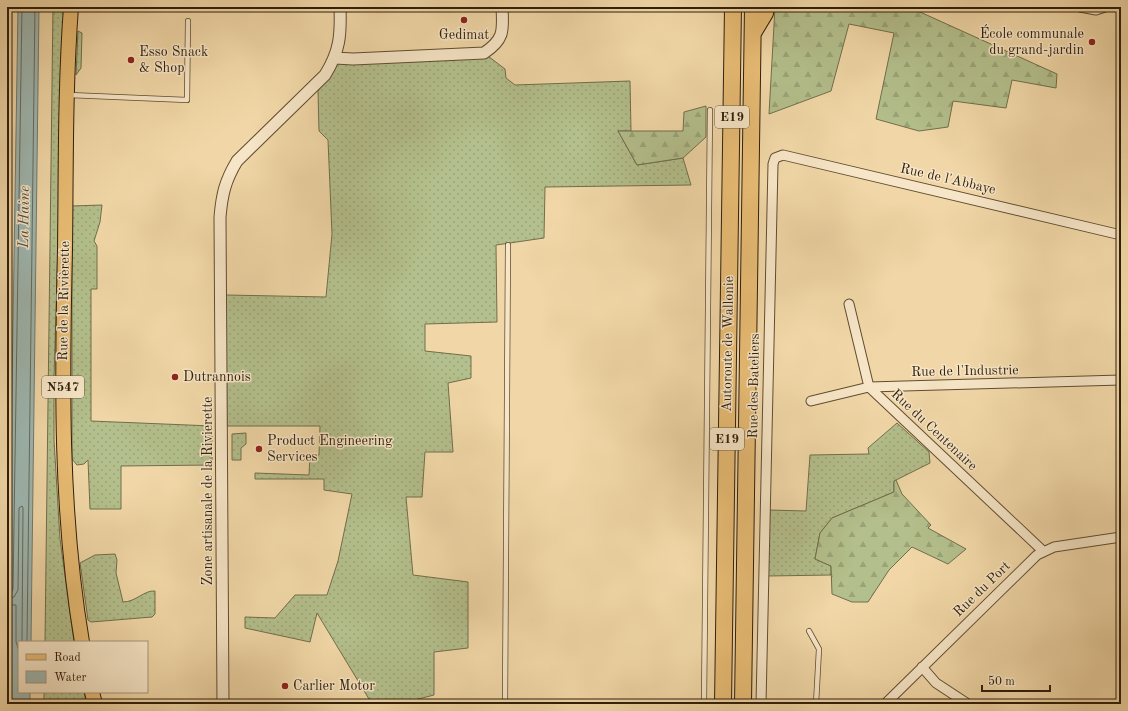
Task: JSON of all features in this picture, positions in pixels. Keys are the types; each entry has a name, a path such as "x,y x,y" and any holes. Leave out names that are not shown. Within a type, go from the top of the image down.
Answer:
{"highway":[{"path":"726,7 733,59"},
{"name":"Autoroute de Wallonie","path":"723,704 733,7"},
{"name":"Autoroute de Wallonie","path":"743,704 753,7"},
{"path":"753,33 765,13 766,7"}],"main road":[{"name":"Rue de la Rivièrette","path":"71,7 63,339 63,454 68,538 82,641"},
{"path":"92,693 95,704"}],"street":[{"name":"Zone artisanale de la Rivierette","path":"223,704 220,218 222,194 228,176 237,161 325,75 335,58 340,37 340,7"},
{"path":"335,58 353,59 484,53 494,47 501,37 502,7"},
{"path":"1080,7 1096,10 1105,7"},
{"name":"Rue de l'Abbaye","path":"773,164 775,158 783,155 1121,235"},
{"name":"Rue des Bateliers","path":"761,704 773,164"},
{"path":"849,304 869,387"},
{"name":"Rue de l'Industrie","path":"811,401 869,387 1121,380"},
{"name":"Rue du Centenaire","path":"869,387 1043,551"},
{"name":"Rue du Port","path":"885,704 1043,551 1054,547 1121,537"},
{"path":"922,668 936,683 968,704"}],"lane":[{"path":"68,95 187,100 188,21"},
{"path":"704,704 710,110"},
{"path":"505,704 508,246"},
{"path":"808,631 819,649 816,704"}],"green space":[{"path":"53,7 65,7 54,378 54,440 60,539 74,641 45,641"},
{"path":"775,7 909,7 1057,74 1056,88 1012,80 1006,108 953,101 948,127 919,131 876,119 894,33 849,24 831,91 769,114"},
{"path":"78,31 82,33 81,68 76,75"},
{"path":"484,53 505,69 506,78 515,85 630,81 631,131 618,131 637,165 683,158 691,185 545,187 544,238 496,245 497,322 425,324 425,351 471,356 471,378 448,383 453,452 425,452 422,497 406,497 413,575 468,582 468,648 434,652 434,695 399,704 372,704 317,613 310,642 245,628 245,617 275,618 295,595 327,595 338,561 352,494 324,490 324,479 255,479 255,473 309,475 310,455 319,455 320,426 227,426 226,295 326,297 332,234 328,140 319,131 318,91 340,59"},
{"path":"706,106 706,137 683,158 637,165 618,131 683,131 684,112"},
{"path":"102,205 100,222 94,241 97,246 97,289 91,289 91,421 212,426 212,465 121,466 121,509 90,509 88,460 84,464 77,465 72,459 72,206"},
{"path":"897,423 929,452 930,463 894,481 894,492 832,518 820,533 815,559 831,566 831,575 767,576 769,510 806,511 810,455 869,454 868,448"},
{"path":"246,433 246,444 241,448 241,460 232,460 232,434"},
{"path":"896,480 902,494 931,525 928,528 966,549 948,564 912,547 889,570 868,602 852,602 832,594 831,566 815,559 820,533 832,518 894,492 894,481"},
{"path":"115,554 117,560 116,573 123,602 132,600 147,592 155,591 155,614 152,617 91,622 88,620 80,563 95,555"},
{"path":"44,693 84,693 86,704 44,704"}],"water":[{"name":"La Haine","path":"18,7 39,7 31,641 18,641 18,693 30,693 30,704 7,704"}],"place":[{"name":"Gedimat","path":"464,20"},
{"name":"École communale du grand-jardin","path":"1092,42"},
{"name":"Esso Snack & Shop","path":"131,60"},
{"name":"Dutrannois","path":"175,377"},
{"name":"Product Engineering Services","path":"259,449"},
{"name":"Carlier Motor","path":"285,686"}]}
